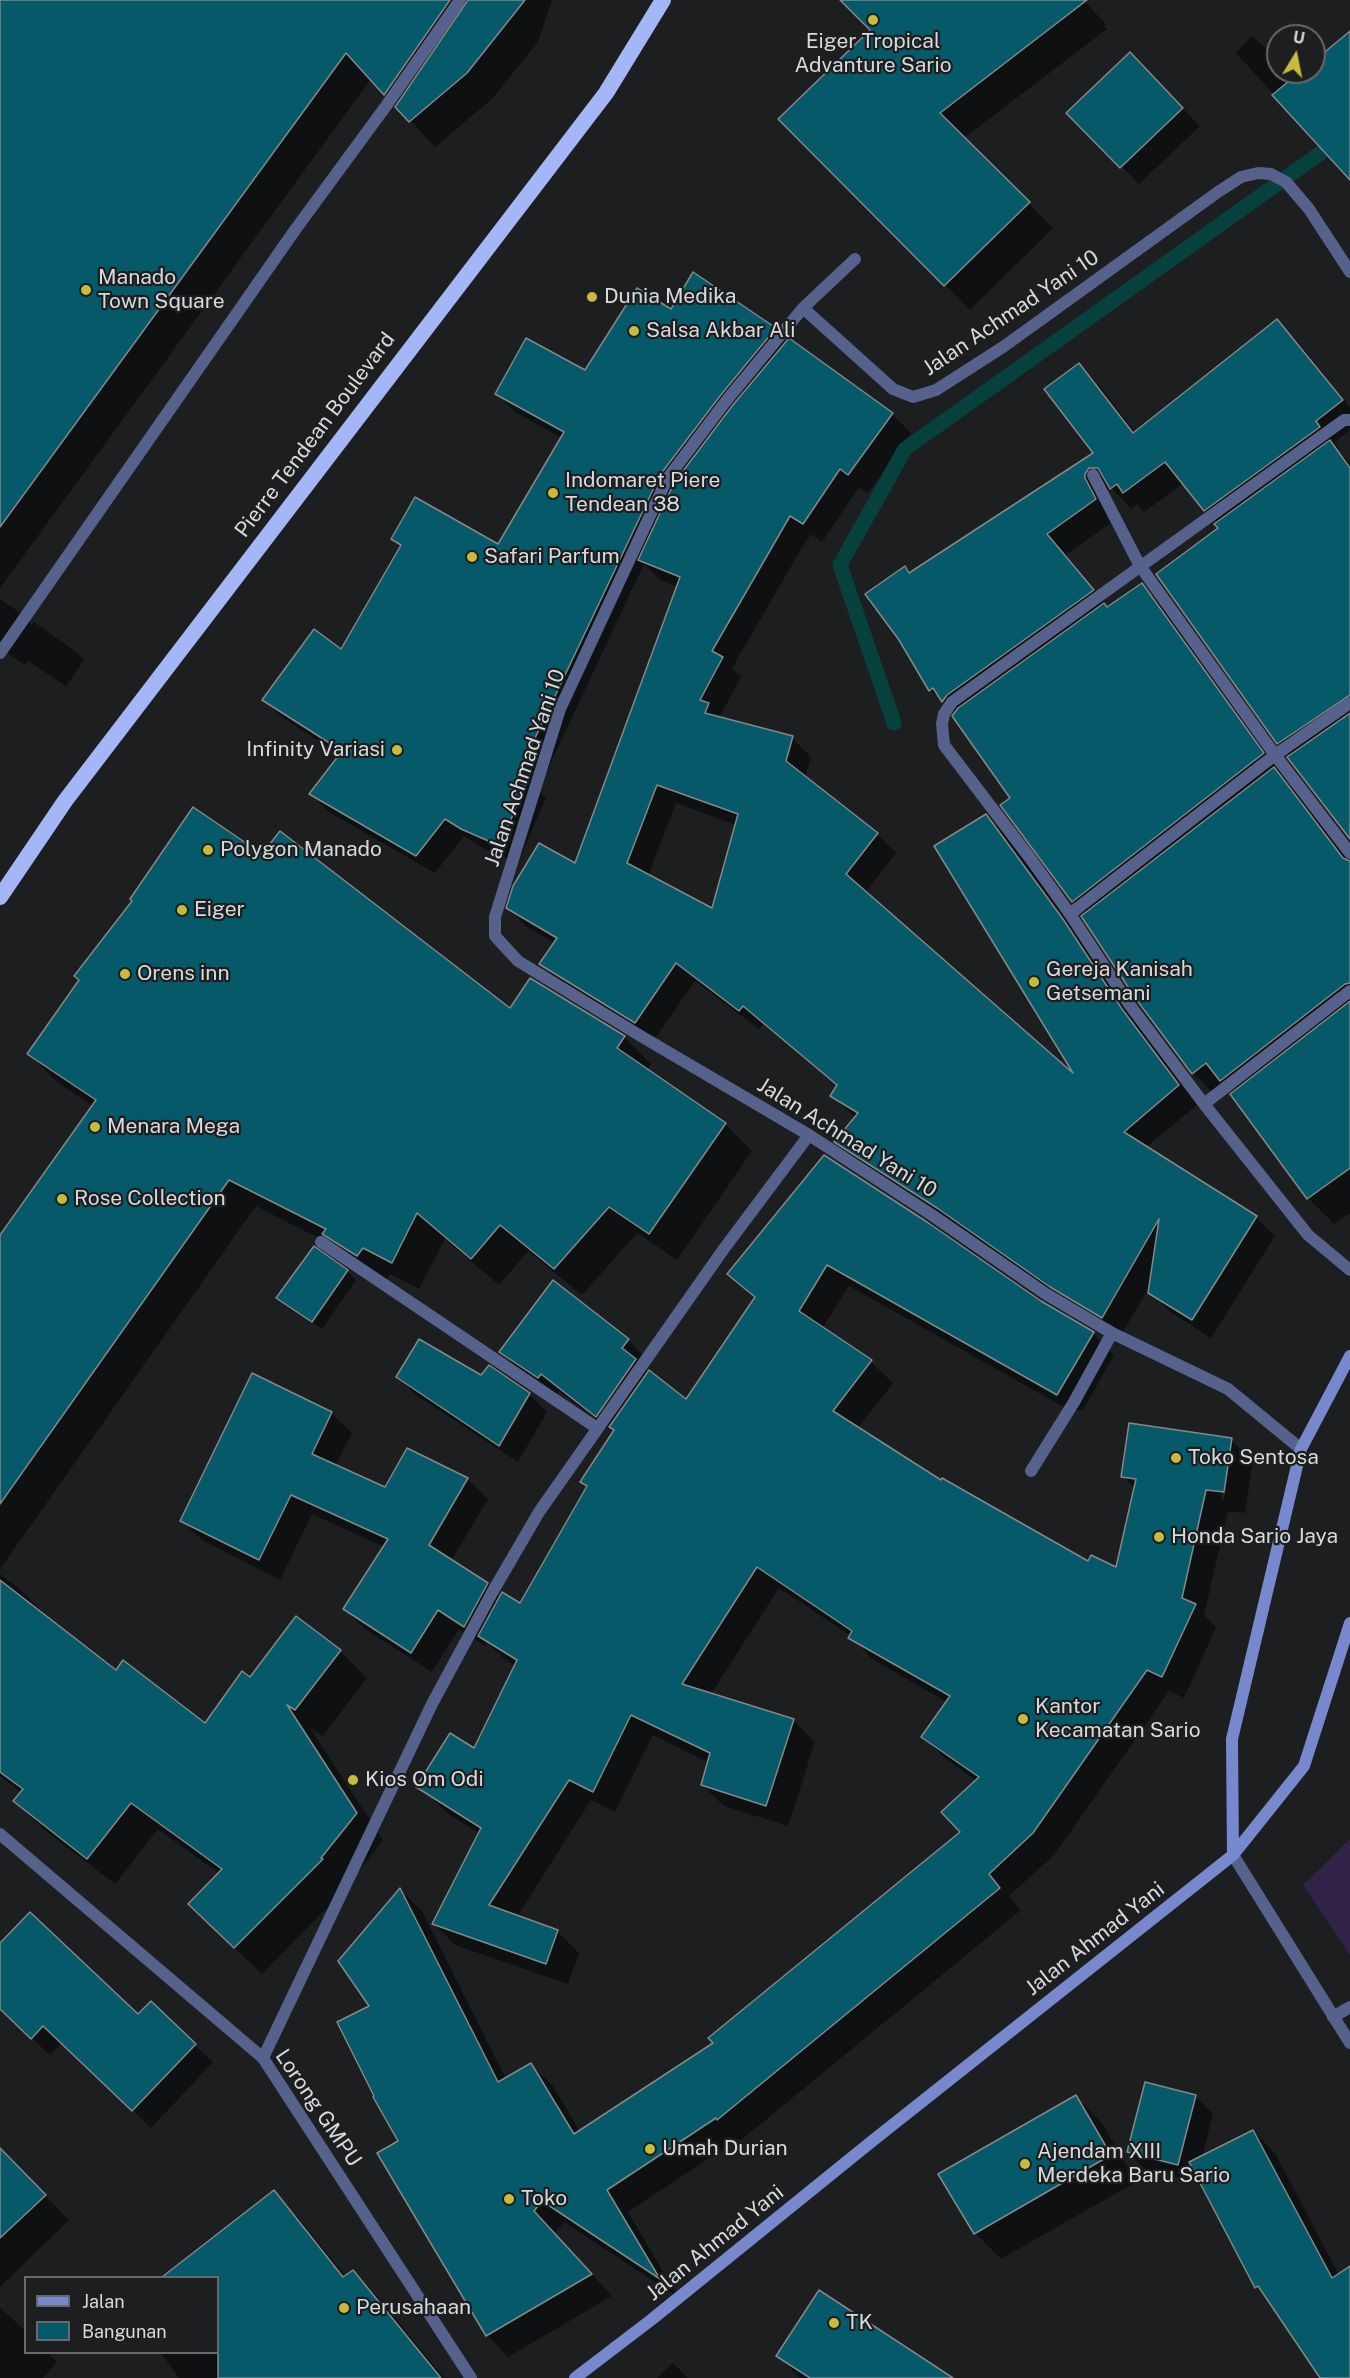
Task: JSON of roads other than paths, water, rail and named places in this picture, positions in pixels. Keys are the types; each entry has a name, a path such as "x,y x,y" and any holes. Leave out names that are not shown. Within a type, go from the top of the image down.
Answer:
{"highway":[{"name":"Pierre Tendean Boulevard","path":"0,897 72,792 354,419 606,93 663,0"}],"main road":[{"path":"1233,1855 1232,1738 1301,1449 1350,1356"},
{"name":"Jalan Ahmad Yani","path":"575,2378 651,2320 1233,1855 1304,1766 1350,1623"}],"street":[{"path":"0,653 460,0"},
{"name":"Jalan Achmad Yani 10","path":"1301,1449 1228,1389 1179,1363 1112,1333 1046,1293 809,1135 518,961 495,936 495,917 560,709 667,479 726,401 803,308 893,389 913,397 936,390 1003,347 1233,182 1241,177 1258,173 1271,174 1286,182 1309,208 1350,272"},
{"path":"803,308 855,259"},
{"path":"1350,420 1344,420 952,702 944,714 942,724 944,745 1070,914 1129,1004 1204,1104 1308,1235 1350,1270"},
{"path":"1093,475 1140,566 1275,755 1350,853"},
{"path":"1070,914 1275,755 1350,703"},
{"path":"1204,1104 1350,991"},
{"path":"263,2058 432,1704 539,1512 723,1250 809,1135"},
{"path":"321,1242 597,1428"},
{"path":"1031,1471 1074,1402 1112,1333"},
{"name":"Lorong GMPU","path":"0,1834 263,2058 471,2378"},
{"path":"1233,1855 1350,2043"},
{"path":"1333,2017 1350,2007"}],"waterway":[{"path":"894,723 840,565 905,449 1350,132"}],"place":[{"name":"Eiger Tropical Advanture Sario","path":"873,20"},
{"name":"Manado Town Square","path":"86,290"},
{"name":"Dunia Medika","path":"592,297"},
{"name":"Salsa Akbar Ali","path":"634,331"},
{"name":"Indomaret Piere Tendean 38","path":"553,493"},
{"name":"Safari Parfum","path":"472,557"},
{"name":"Infinity Variasi","path":"397,750"},
{"name":"Polygon Manado","path":"208,850"},
{"name":"Eiger","path":"182,910"},
{"name":"Orens inn","path":"125,974"},
{"name":"Gereja Kanisah Getsemani","path":"1034,982"},
{"name":"Menara Mega","path":"95,1127"},
{"name":"Rose Collection","path":"62,1199"},
{"name":"Toko Sentosa","path":"1176,1458"},
{"name":"Honda Sario Jaya","path":"1159,1537"},
{"name":"Kantor Kecamatan Sario","path":"1023,1719"},
{"name":"Kios Om Odi","path":"353,1780"},
{"name":"Umah Durian","path":"650,2149"},
{"name":"Ajendam XIII Merdeka Baru Sario","path":"1025,2164"},
{"name":"Toko","path":"509,2199"},
{"name":"Perusahaan","path":"344,2308"},
{"name":"TK","path":"834,2323"}]}
